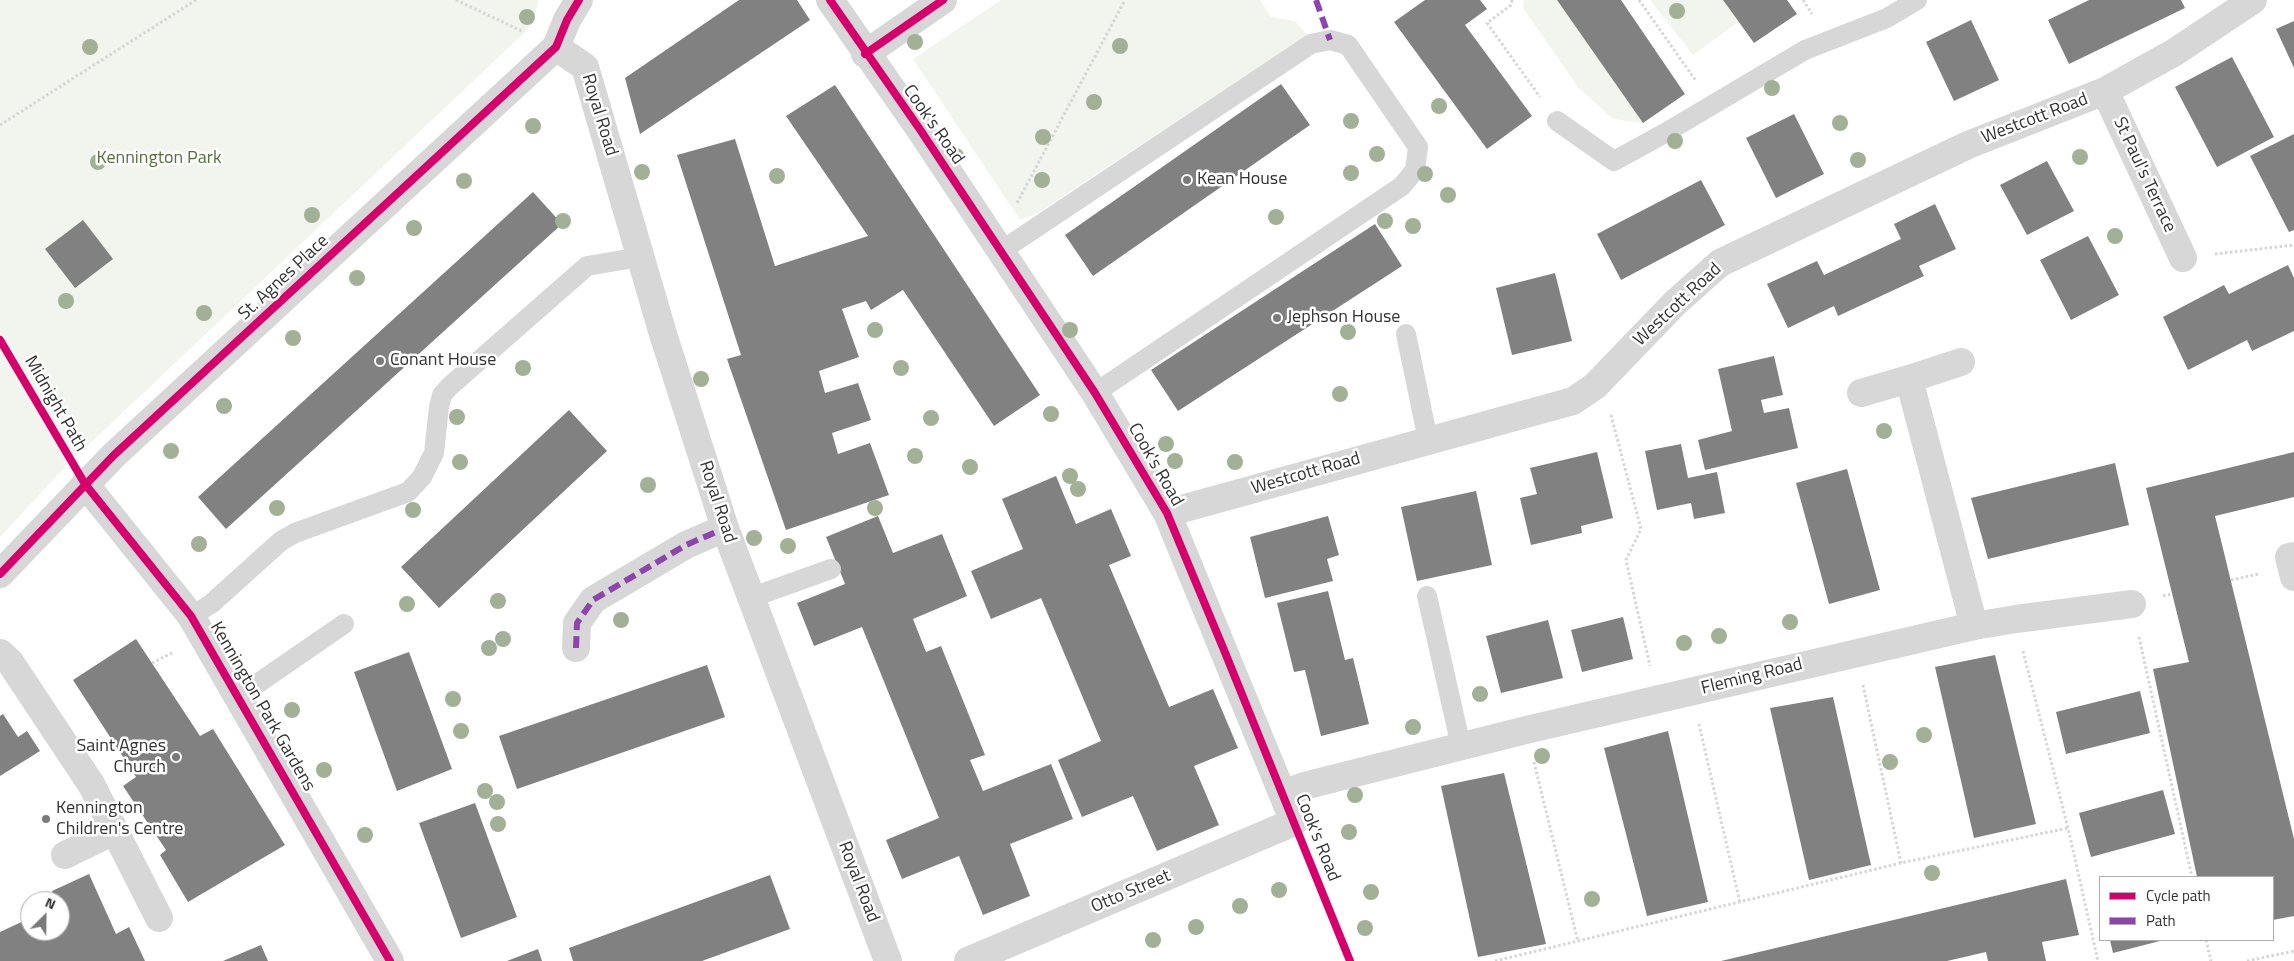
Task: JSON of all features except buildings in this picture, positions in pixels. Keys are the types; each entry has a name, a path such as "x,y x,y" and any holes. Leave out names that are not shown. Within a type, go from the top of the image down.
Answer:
{"street":[{"name":"St. Agnes Place","path":"0,574 85,484 556,47 567,20 579,0"},
{"name":"Cook's Road","path":"830,0 865,54 921,131 1095,393 1167,513 1294,822"},
{"path":"865,54 943,0"},
{"name":"Westcott Road","path":"1167,513 1573,401 1595,386 1675,303 1720,263 1968,145 2105,91 2175,52 2254,0"},
{"name":"Royal Road","path":"556,47 585,67 640,257 725,528 888,961"},
{"name":"St Paul's Terrace","path":"2105,91 2183,258"},
{"path":"1861,393 1961,362"},
{"path":"1909,379 1974,626"},
{"name":"Kennington Park Gardens","path":"85,484 191,616 390,961"},
{"path":"576,648 577,623 593,600 686,545 725,528"},
{"path":"2294,556 2289,557 2294,577"},
{"name":"Fleming Road","path":"1283,794 1304,786 1526,730 1974,626 2132,604"},
{"path":"0,652 10,662 92,784 159,918"},
{"name":"Otto Street","path":"968,961 1294,822"},
{"path":"65,855 114,831"}],"lane":[{"path":"1557,121 1614,161 1665,134 1712,104 1805,50 1887,18 1917,0"},
{"path":"997,245 1311,44 1330,40 1348,45 1418,146 1415,170 1402,186 1095,393"},
{"path":"191,616 211,604 281,541 295,533 408,492 422,478 434,453 439,407 442,395 449,387 587,266 640,257"},
{"path":"1406,334 1428,440"},
{"path":"750,598 832,569"},
{"path":"1427,596 1461,746"},
{"path":"238,697 344,624"}],"path":[{"path":"0,125 196,0"},
{"path":"456,0 532,35"},
{"path":"997,245 1014,209 1125,0"},
{"path":"1512,0 1511,5 1487,23 1557,121"},
{"path":"1639,0 1712,104"},
{"path":"2183,258 2294,245"},
{"path":"1595,386 1614,420 1641,529 1626,560 1658,700"},
{"path":"2132,604 2192,876"},
{"path":"2016,619 2068,828 2098,961"},
{"path":"1856,653 1901,863"},
{"path":"1691,692 1740,903"},
{"path":"1526,730 1578,942"},
{"path":"1495,961 1901,863 2068,828"},
{"path":"2206,941 2211,961"},
{"path":"2247,961 2294,951"}],"green space":[{"name":"Kennington Park","path":"0,0 539,0 532,24 525,32 62,470 0,537"},
{"path":"1001,0 1260,0 1271,17 1295,21 1307,35 1038,213 1020,220 913,59"},
{"path":"1524,0 1557,0 1643,123 1613,119 1578,87 1523,8"},
{"path":"1650,0 1723,0 1738,22 1693,55"}],"marked path":[{"path":"1316,0 1330,40"},
{"path":"576,648 577,623 593,600 686,545 725,528"}],"cycle path":[{"path":"0,574 114,455 556,47 567,20 579,0"},
{"path":"830,0 921,131 1095,393 1167,513 1350,961"},
{"path":"865,54 943,0"},
{"name":"Midnight Path","path":"0,340 85,484 191,616 390,961"}],"place":[{"name":"Kean House","path":"1187,180"},
{"name":"Jephson House","path":"1277,318"},
{"name":"Conant House","path":"380,361"},
{"name":"Saint Agnes Church","path":"176,757"},
{"name":"Kennington Children's Centre","path":"46,819"}]}
